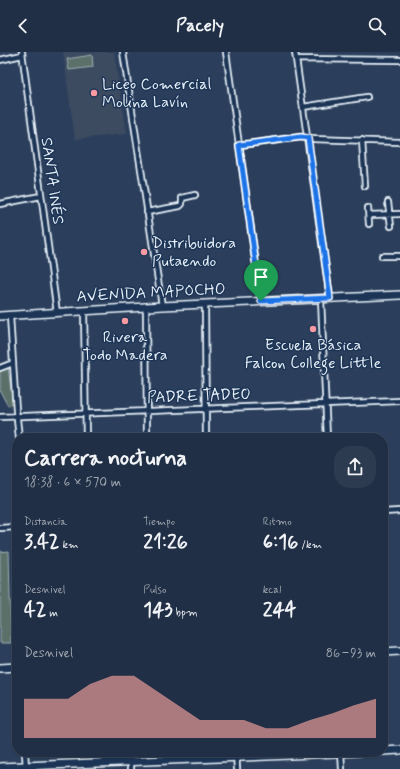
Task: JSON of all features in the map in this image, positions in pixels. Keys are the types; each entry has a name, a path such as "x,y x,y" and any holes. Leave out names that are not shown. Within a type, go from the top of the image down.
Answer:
{"main road":[{"name":"AVENIDA MAPOCHO","path":"0,316 162,306 400,295"},
{"path":"388,652 400,651"},
{"path":"0,668 12,667"},
{"path":"388,751 400,750"},
{"path":"0,767 26,768 131,765 215,757"}],"street":[{"path":"122,52 162,306"},
{"path":"226,52 261,301"},
{"path":"295,52 330,298"},
{"path":"0,60 22,54"},
{"name":"SANTA INÉS","path":"22,54 57,313"},
{"path":"296,59 400,60"},
{"path":"303,107 367,97"},
{"path":"239,145 301,137 400,142"},
{"path":"362,140 364,186"},
{"path":"147,212 180,206 182,204 182,198 195,195"},
{"path":"0,204 41,196"},
{"path":"388,202 391,226"},
{"path":"368,208 369,224"},
{"path":"369,215 400,214"},
{"path":"382,256 400,256"},
{"path":"321,299 327,433"},
{"path":"204,304 206,433"},
{"path":"146,307 147,433"},
{"path":"84,311 86,433"},
{"path":"10,316 19,433"},
{"path":"0,368 13,363"},
{"name":"PADRE TADEO","path":"0,417 400,401"},
{"path":"388,512 400,511"},
{"path":"0,528 12,527"},
{"path":"25,757 26,768"},
{"path":"236,757 237,769"},
{"path":"341,757 342,769"}],"shaded area":[{"name":"Liceo Comercial Molina Lavín","path":"63,52 114,52 127,134 75,139"}],"green space":[{"path":"92,55 93,67 69,70 67,59"},
{"path":"8,367 13,405 8,406 0,391 0,371"},
{"path":"9,551 11,643 0,643 0,552"}],"place":[{"name":"Liceo Comercial Molina Lavín","path":"94,93"},
{"name":"Distribuidora Putaendo","path":"144,252"},
{"name":"Rivera Todo Madera","path":"125,321"},
{"name":"Escuela Básica Falcon College Little","path":"313,329"}],"route":[{"path":"301,137 308,138 330,298 261,301 239,145 301,137"}]}
